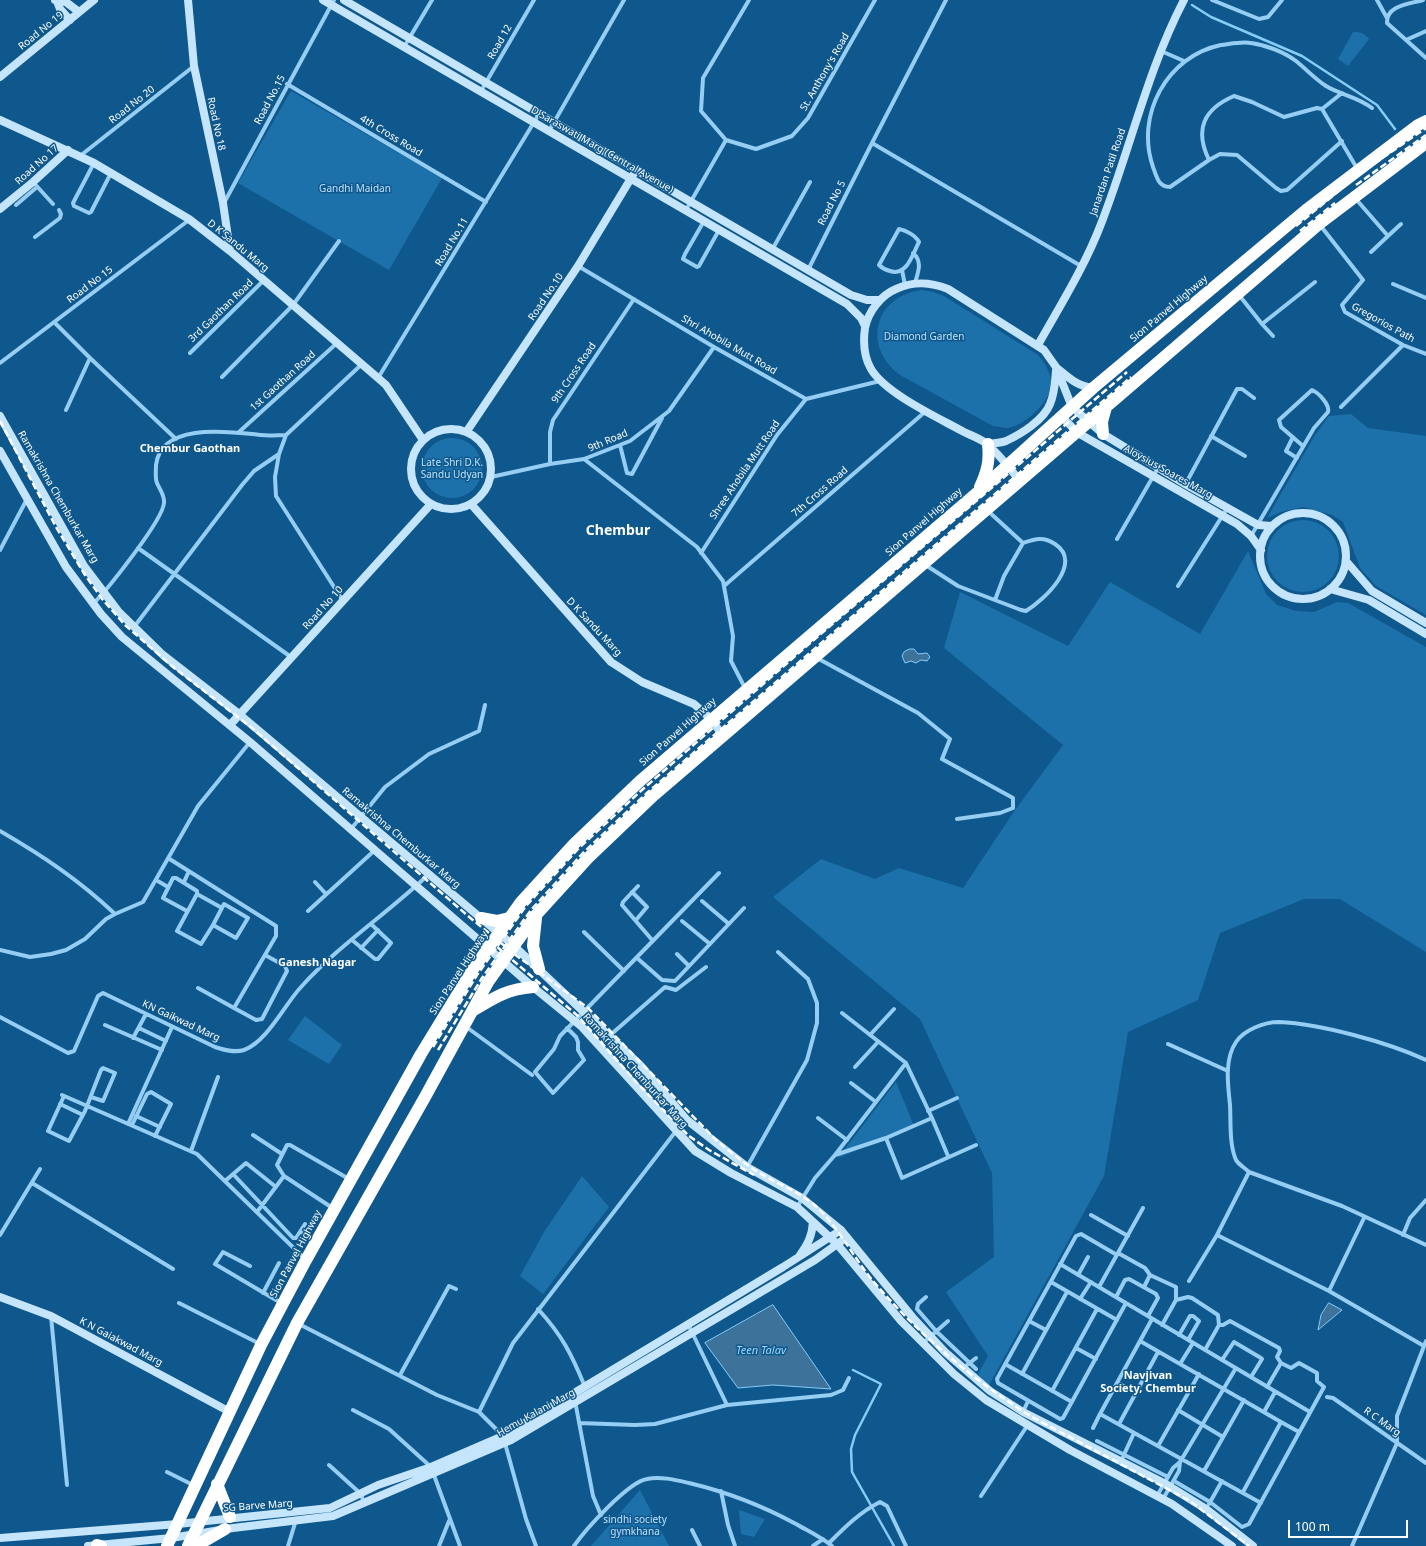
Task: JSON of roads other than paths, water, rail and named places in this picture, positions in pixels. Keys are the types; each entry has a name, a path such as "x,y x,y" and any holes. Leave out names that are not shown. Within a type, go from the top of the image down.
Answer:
{"highway":[{"name":"Sion Panvel Highway","path":"169,1542 261,1345 315,1243 421,1054 471,972 521,902 574,844 640,781 978,492 1093,388 1306,210 1418,125 1426,121"},
{"path":"195,1540 199,1522 297,1323 488,982 536,915 610,838 653,796 722,736 1078,433 1088,422 1320,224 1426,143"},
{"path":"1103,434 1102,422 1106,407"},
{"path":"978,492 990,459 988,444"},
{"path":"536,915 534,946 539,969"},
{"path":"481,918 497,921 509,918"},
{"path":"473,1010 498,994 517,988 533,987"},
{"path":"217,1484 230,1517"},
{"path":"188,1546 195,1540 224,1529"}],"main road":[{"name":"Road No 19","path":"0,77 94,0"},
{"name":"Road No 18","path":"188,0 194,66 223,203 230,251"},
{"name":"D Saraswati Marg (Central Avenue)","path":"323,0 334,4 404,47 847,304 858,314 865,326"},
{"name":"D Saraswati Marg (Central Avenue)","path":"342,0 855,297 867,300 880,300"},
{"name":"Janardan Patil Road","path":"1038,345 1081,266 1101,225 1161,50 1184,0"},
{"path":"56,1 66,2 79,12"},
{"path":"56,1 60,9 70,20"},
{"name":"D K Sandu Marg","path":"0,120 94,163 189,219 230,251 386,385 423,440"},
{"name":"Road No 17","path":"0,209 24,194 35,185 68,150"},
{"name":"Road No.10","path":"467,431 578,266 636,171"},
{"path":"1020,481 988,444 926,411 881,381 871,369 866,356 864,341 865,326 871,312 880,300 892,291 905,285 915,283 935,284 948,289 1044,350 1056,367 1072,407"},
{"path":"1056,367 1076,384 1093,388"},
{"path":"988,444 1005,442 1022,432 1040,418 1050,405 1055,389 1056,367"},
{"name":"Aloysius Soares Marg","path":"1072,407 1103,434 1156,472 1183,488 1251,536 1261,550"},
{"name":"Ramakrishna Chemburkar Marg","path":"0,416 84,566 104,593 134,628 163,655 239,714 514,946 585,1011 641,1066 687,1120 747,1167 802,1198 841,1230 909,1313 933,1334 981,1384 1023,1412 1088,1444 1122,1458 1169,1482 1208,1506 1253,1546"},
{"name":"Aloysius Soares Marg","path":"1061,416 1078,433 1125,460 1156,472"},
{"path":"456,428 467,431 479,439 488,450 492,463 491,477 487,488 480,497 471,504 450,509 431,504 418,491 411,474 414,456 423,440 432,433 444,429 456,428"},
{"path":"1109,450 1115,442"},
{"name":"Ramakrishna Chemburkar Marg","path":"0,451 66,567 94,604 122,637 230,725 503,962 575,1020 695,1151 774,1196 797,1207 837,1244 901,1321 923,1344 975,1392 1027,1426 1058,1444 1160,1497 1199,1521 1232,1546"},
{"path":"1125,460 1130,452"},
{"name":"Aloysius Soares Marg","path":"1183,488 1228,507 1258,525 1272,526"},
{"name":"Road No 10","path":"230,725 431,504"},
{"name":"D K Sandu Marg","path":"471,504 611,662 642,682 694,704 711,719 722,736"},
{"path":"1309,513 1322,517 1333,524 1341,535 1345,548 1346,561 1338,581 1330,589 1317,596 1303,599 1289,596 1276,589 1266,578 1261,565 1261,550 1265,537 1272,526 1283,518 1296,514 1309,513"},
{"path":"1346,561 1372,591 1426,623"},
{"path":"1330,589 1369,600 1426,634"},
{"path":"295,781 305,770"},
{"path":"724,1168 731,1155"},
{"path":"799,1258 808,1244 812,1232 813,1222"},
{"path":"503,1440 573,1394 799,1258 841,1230"},
{"path":"837,1244 847,1237"},
{"name":"Hemu Kalani Marg","path":"224,1529 333,1516 364,1503 432,1470 503,1440 576,1403 837,1244"},
{"path":"858,1270 867,1263"},
{"name":"K N Gaiakwad Marg","path":"0,1297 51,1316 230,1412"},
{"path":"901,1321 909,1313"},
{"path":"954,1374 965,1366"},
{"path":"975,1392 981,1384"},
{"path":"1058,1444 1063,1432"},
{"path":"1082,1457 1088,1444"},
{"name":"SG Barve Marg","path":"0,1538 178,1524 230,1517 297,1513 330,1508 378,1485 432,1470"},
{"path":"95,1546 195,1540"}],"street":[{"name":"Road No.15","path":"223,203 287,84 334,4 342,0"},
{"path":"404,47 432,0"},
{"name":"Road 12","path":"481,91 534,0"},
{"path":"549,131 624,0"},
{"path":"686,210 726,140 701,111 703,78 749,0"},
{"name":"St. Anthony's Road","path":"726,140 756,149 792,136 808,118 875,0"},
{"name":"Road No 5","path":"807,270 946,0"},
{"path":"1212,0 1259,19 1268,17 1282,0"},
{"path":"1377,0 1387,18 1387,23 1426,58"},
{"path":"1387,18 1394,8 1423,0"},
{"path":"1406,40 1426,31"},
{"path":"1342,141 1287,190 1281,191 1237,155 1228,153 1220,154 1209,160 1170,188 1164,187 1159,183 1148,151 1148,133 1152,112 1162,86 1175,69 1184,61 1213,47 1250,43 1274,50 1295,60 1325,86 1360,100 1372,108"},
{"path":"1161,50 1184,61"},
{"name":"Road No 20","path":"79,156 194,66"},
{"name":"4th Cross Road","path":"287,84 486,202"},
{"path":"1209,160 1204,149 1201,132 1209,111 1219,102 1234,96 1252,102 1284,117 1317,108 1322,109 1342,92"},
{"path":"1322,109 1358,170"},
{"name":"Road No.11","path":"378,378 539,114"},
{"path":"872,144 1081,266"},
{"path":"94,163 73,203 74,206 89,213 92,212 111,174"},
{"path":"772,250 810,182"},
{"path":"35,185 52,204"},
{"path":"16,205 24,194"},
{"path":"1355,197 1388,236"},
{"path":"35,237 60,218 61,214 59,210"},
{"name":"Road No 15","path":"0,363 189,219"},
{"path":"704,221 685,254 683,259 686,261 699,266 720,230"},
{"name":"Gregorios Path","path":"1320,224 1363,280 1342,305 1345,312 1403,345 1426,354"},
{"path":"1370,252 1401,224"},
{"path":"899,229 904,230 919,240 913,253 907,266 902,270 892,272 879,265 899,229"},
{"path":"222,378 293,305 339,241"},
{"path":"913,253 919,259 920,263 915,283"},
{"name":"Shri Ahobila Mutt Road","path":"578,266 714,347 806,399"},
{"path":"902,270 905,285"},
{"name":"3rd Gaothan Road","path":"190,352 264,280"},
{"path":"1262,324 1315,282"},
{"path":"1393,284 1426,298"},
{"path":"1239,294 1273,336"},
{"name":"9th Cross Road","path":"550,464 550,432 553,420 634,299"},
{"path":"54,322 176,439"},
{"name":"1st Gaothan Road","path":"239,432 337,343"},
{"path":"1341,407 1403,345"},
{"name":"9th Road","path":"491,477 550,464 584,459 630,441 669,411 714,347"},
{"path":"66,410 90,358"},
{"path":"343,601 276,496 275,477 279,454 286,435 362,364"},
{"path":"806,399 881,381"},
{"path":"1183,488 1237,389 1242,389 1254,398"},
{"path":"1251,536 1258,525 1304,446 1314,428 1329,410 1315,391 1310,392 1280,418 1281,427 1304,446"},
{"name":"Shree Ahobila Mutt Road","path":"701,553 777,434 806,399"},
{"name":"7th Cross Road","path":"724,586 926,411"},
{"path":"620,445 627,473 632,474 663,416"},
{"path":"94,604 138,548 164,504 162,494 156,482 156,464 162,448 176,439 187,435 216,431 262,435 286,435"},
{"path":"1211,436 1244,456"},
{"path":"1293,437 1286,450 1297,458"},
{"path":"134,628 242,485 254,471 279,454"},
{"path":"584,459 696,547 723,581 733,636 731,661 746,690"},
{"path":"1117,539 1156,472"},
{"path":"0,550 27,499"},
{"path":"1178,586 1224,516 1228,507"},
{"path":"987,510 1022,543"},
{"path":"924,564 958,586 995,600 1026,611 1052,589 1060,577 1065,563 1065,555 1062,549 1048,540 1037,538 1022,543 1004,576 995,600"},
{"path":"138,548 291,657"},
{"path":"815,657 918,713 950,738 942,760 1012,798 1013,808 1000,813 957,819"},
{"path":"350,829 385,787 430,754 479,731 485,705"},
{"path":"0,950 30,957 66,950 85,939 106,919 143,902 198,806 250,742"},
{"path":"0,831 38,853 87,887 115,914"},
{"path":"308,911 375,850"},
{"path":"168,858 276,926 276,936 234,1008"},
{"path":"184,882 189,871"},
{"path":"567,1028 576,1037 578,1042 578,1050 584,1060 553,1093 535,1072 554,1049 560,1036 567,1028 654,941 719,873"},
{"name":"KN Gaikwad Marg","path":"0,1017 68,1053 74,1051 98,996 103,993 172,1027 229,1052 245,1050 271,1028 301,986 429,874"},
{"path":"187,911 163,898 175,877 197,889 197,894 177,931 198,944 203,943 228,895"},
{"path":"156,880 168,887"},
{"path":"314,882 326,894"},
{"path":"638,886 622,905 654,941"},
{"path":"632,892 647,907 636,920"},
{"path":"197,894 223,906 236,910 248,918 236,938 213,925"},
{"path":"702,901 729,924"},
{"path":"236,910 241,903"},
{"path":"637,958 662,980 667,982 675,981 744,908"},
{"path":"682,921 710,944"},
{"path":"352,940 375,959 378,959 391,943 371,924"},
{"path":"361,948 378,930"},
{"path":"584,932 624,971"},
{"path":"747,1167 807,1060 818,1023 817,1003 808,979 778,952"},
{"path":"677,954 689,966"},
{"path":"198,988 256,1020 262,1018 287,971 285,966 265,955"},
{"path":"599,1045 665,987 676,990 706,967"},
{"path":"870,1035 894,1009"},
{"path":"842,1013 906,1063 948,1156"},
{"path":"133,1038 146,1014"},
{"path":"1426,1060 1373,1041 1327,1030 1278,1022 1262,1024 1248,1032 1236,1042 1231,1052 1228,1071 1233,1145 1236,1161 1249,1172 1328,1201 1426,1246"},
{"path":"105,1025 162,1050"},
{"path":"464,1026 532,1075"},
{"path":"130,1125 172,1027"},
{"path":"138,1028 166,1041"},
{"path":"855,1067 878,1042"},
{"path":"1168,1044 1228,1071"},
{"path":"797,1207 815,1178 847,1140 906,1063"},
{"path":"91,1097 103,1102 115,1073 103,1068 91,1097 87,1106 83,1115 70,1141 49,1133 48,1129 63,1096 87,1106 191,1151 197,1154 306,1260"},
{"path":"191,1151 218,1077"},
{"path":"641,1092 654,1081"},
{"path":"851,1083 876,1102"},
{"path":"130,1125 147,1094 151,1092 170,1102 156,1136"},
{"path":"928,1111 957,1098"},
{"path":"60,1104 83,1115"},
{"path":"136,1116 160,1127"},
{"path":"818,1118 847,1140"},
{"path":"835,1155 886,1138 932,1118"},
{"path":"479,1412 513,1343 538,1309 597,1236 613,1211 676,1131 687,1120"},
{"path":"253,1135 282,1154"},
{"path":"886,1138 902,1178 948,1156 976,1145"},
{"path":"334,1209 284,1176 276,1165 282,1154 290,1144 350,1180"},
{"path":"225,1181 245,1163 248,1163 276,1187"},
{"path":"0,1235 40,1169"},
{"path":"1189,1281 1217,1235 1249,1172"},
{"path":"233,1174 293,1238 296,1238 305,1224"},
{"path":"257,1212 284,1176"},
{"path":"32,1184 173,1269"},
{"path":"774,1196 779,1185"},
{"path":"1403,1235 1410,1218 1426,1200"},
{"path":"1099,1287 1143,1208"},
{"path":"1091,1215 1128,1236"},
{"path":"1329,1291 1364,1218"},
{"path":"301,1231 315,1243"},
{"path":"1126,1303 1072,1402 1066,1416 1060,1419 998,1383 997,1379 1005,1364 1078,1234 1081,1234 1145,1268 1146,1272 1150,1275 1176,1287 1176,1300 1162,1324"},
{"path":"1217,1235 1329,1291 1425,1344 1397,1416 1397,1443 1352,1546"},
{"path":"250,1266 223,1252 216,1264 283,1304"},
{"path":"1078,1274 1088,1257"},
{"path":"263,1293 279,1263"},
{"path":"1060,1264 1310,1412"},
{"path":"1144,1287 1150,1275"},
{"path":"1116,1297 1127,1279 1144,1287 1158,1296 1148,1316"},
{"path":"1050,1282 1117,1320"},
{"path":"1080,1299 1091,1282"},
{"path":"400,1376 449,1286 456,1289"},
{"path":"1022,1374 1067,1292"},
{"path":"926,1297 918,1304 917,1309 933,1334"},
{"path":"1176,1300 1188,1297 1216,1312 1219,1325 1205,1350"},
{"path":"179,1303 261,1345"},
{"path":"538,1309 556,1330 570,1351 585,1387"},
{"path":"1052,1391 1097,1309"},
{"path":"51,1316 67,1485"},
{"path":"1179,1335 1190,1316 1193,1316 1199,1321 1188,1340"},
{"path":"1093,1428 1152,1319"},
{"path":"923,1344 948,1321"},
{"path":"1029,1321 1046,1330"},
{"path":"1219,1325 1223,1325 1230,1321 1280,1348 1277,1357 1281,1363 1291,1368 1299,1363 1318,1374 1317,1381 1324,1387 1249,1524 1242,1527 1208,1506 1222,1481"},
{"path":"297,1323 436,1395 479,1412 503,1440 526,1520 536,1546"},
{"path":"688,1324 727,1405"},
{"path":"1140,1341 1299,1432"},
{"path":"1222,1360 1234,1342 1262,1359 1251,1377"},
{"path":"1180,1364 1193,1343"},
{"path":"1076,1348 1096,1359"},
{"path":"1119,1424 1158,1352"},
{"path":"965,1366 976,1358"},
{"path":"1267,1387 1281,1363"},
{"path":"1005,1364 1072,1402"},
{"path":"965,1366 976,1369"},
{"path":"1160,1497 1169,1482 1173,1468 1181,1460 1236,1368"},
{"path":"1158,1446 1199,1374"},
{"path":"580,1423 635,1425 655,1424 727,1405 831,1395 843,1390 849,1378"},
{"path":"1117,1383 1136,1392"},
{"path":"1264,1412 1275,1392"},
{"path":"573,1394 580,1423 593,1496 601,1515"},
{"name":"R C Marg","path":"1327,1397 1333,1398 1426,1463"},
{"path":"1204,1471 1244,1400"},
{"path":"1023,1412 1028,1401"},
{"path":"353,1410 389,1429 432,1470 449,1521 460,1546"},
{"path":"1178,1410 1223,1436"},
{"path":"1100,1414 1261,1503"},
{"path":"1243,1492 1281,1422"},
{"path":"981,1496 1027,1426"},
{"path":"1097,1441 1122,1458 1134,1433"},
{"path":"1160,1497 1169,1482 1179,1471 1181,1460"},
{"path":"329,1465 361,1494 364,1503"},
{"path":"167,1472 195,1486"},
{"path":"574,1546 601,1515 632,1486 646,1479 671,1479 721,1491 766,1508 824,1539 831,1545 850,1522 867,1509 880,1502 887,1506 906,1546"},
{"path":"378,1485 380,1495"},
{"path":"721,1491 735,1546"},
{"path":"288,1546 296,1520"},
{"path":"439,1546 449,1521"},
{"path":"692,1530 700,1546"},
{"path":"813,1546 824,1539"}],"water":[{"path":"914,649 918,654 927,653 930,657 927,661 921,660 916,663 911,661 905,663 902,656 904,652"},
{"path":"1329,1303 1342,1310 1318,1330 1321,1315"},
{"name":"Teen Talav","path":"773,1305 831,1389 773,1385 738,1388 705,1343"}],"waterway":[{"path":"1192,5 1211,17 1302,56 1377,105 1395,129"},
{"path":"853,1370 881,1384 855,1435 851,1449 852,1472 894,1546"}],"railway":[{"path":"1296,226 1362,172 1426,128"},
{"path":"1356,185 1426,135"},
{"path":"1300,231 1335,203"},
{"path":"433,1047 477,975 526,906 578,849 643,789 809,644 1127,372"},
{"path":"438,1050 482,978 531,910 583,853 648,792 1131,377"},
{"path":"0,421 56,527 85,575 103,600 125,625 173,667 252,728 468,916 517,956 588,1008 715,1139 755,1170 798,1194 818,1208 833,1225 873,1281 891,1301 928,1338 967,1372 1032,1417 1190,1501 1249,1546"},
{"path":"482,934 578,1016 638,1084 689,1136 709,1150 754,1175"}],"district":[{"name":"Chembur Gaothan","path":"190,449"},
{"name":"Chembur","path":"618,531"},
{"name":"Ganesh Nagar","path":"317,963"},
{"name":"Navjivan Society, Chembur","path":"1148,1382"}],"park label":[{"name":"Gandhi Maidan","path":"355,189"},
{"name":"Diamond Garden","path":"924,337"},
{"name":"Late Shri D.K. Sandu Udyan","path":"452,468"},
{"name":"sindhi society gymkhana","path":"635,1526"}]}
